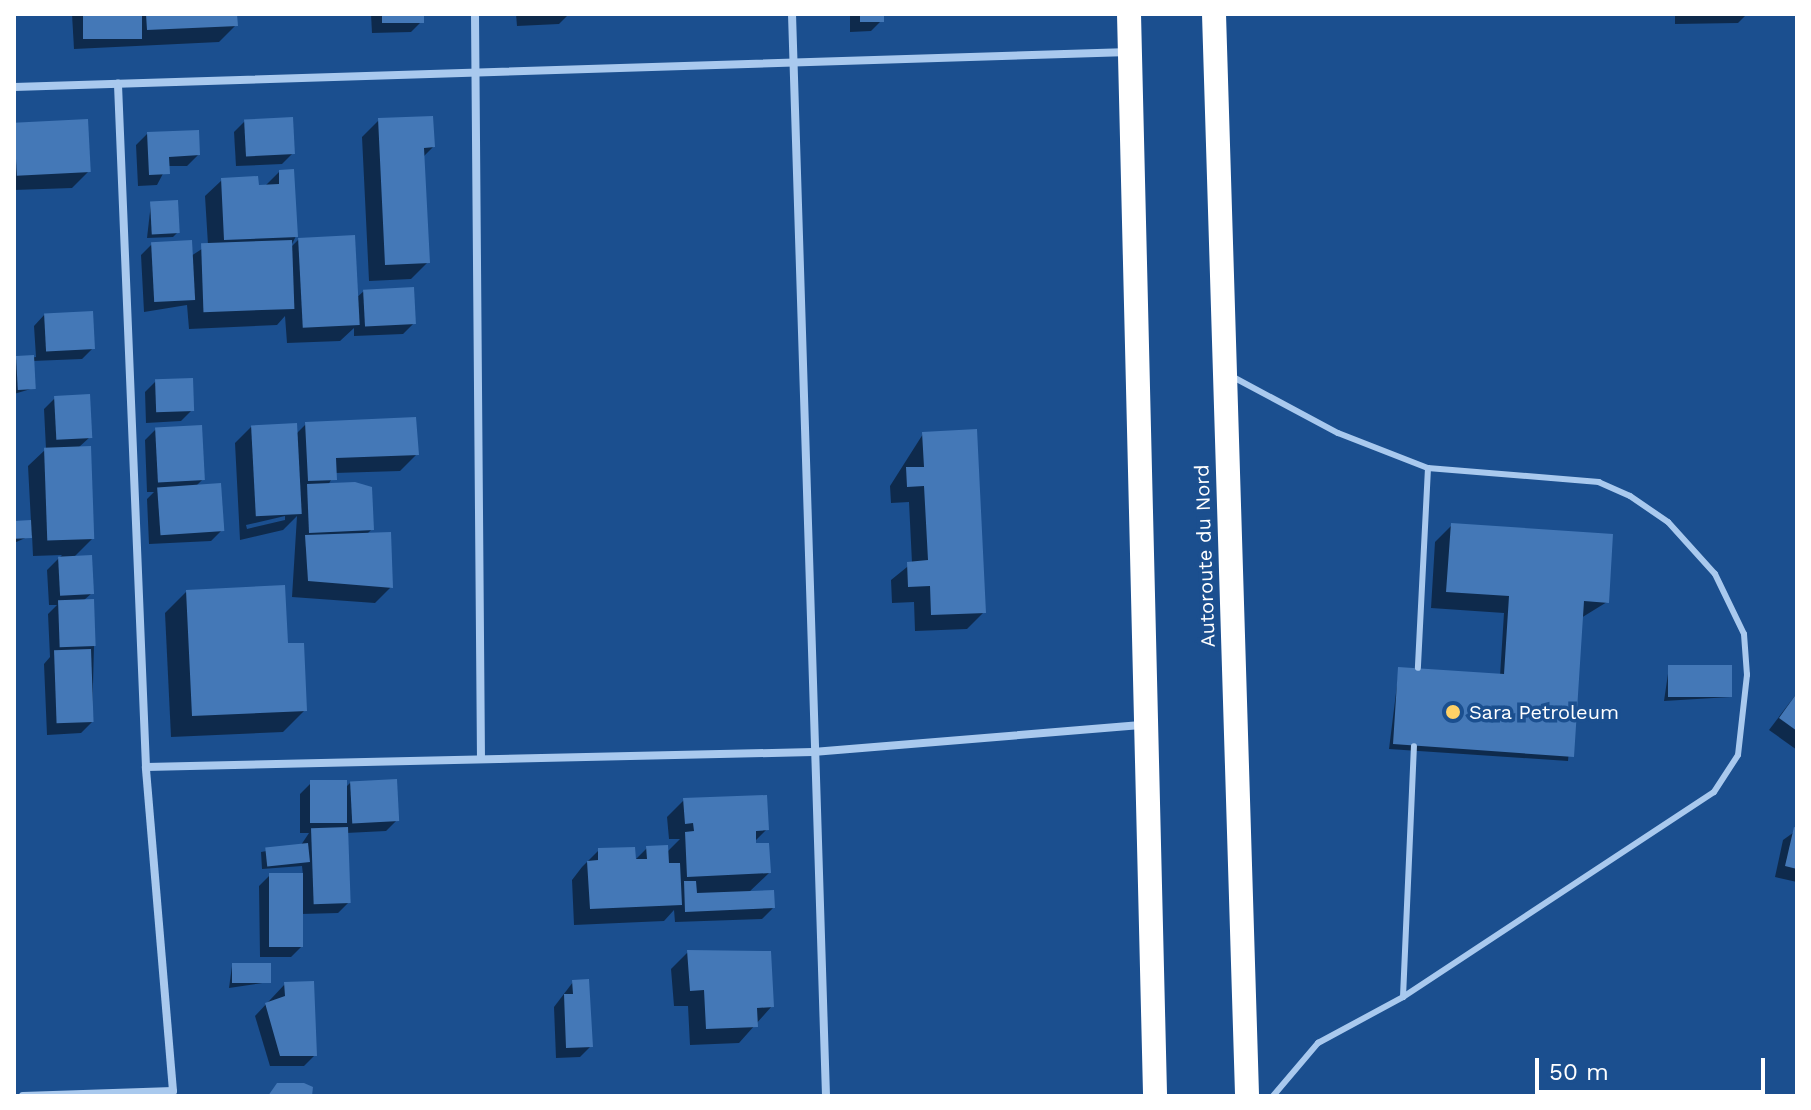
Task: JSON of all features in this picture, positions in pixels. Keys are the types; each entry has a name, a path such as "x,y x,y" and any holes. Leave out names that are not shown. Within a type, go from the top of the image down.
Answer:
{"highway":[{"path":"1129,14 1151,724 1155,1096"},
{"name":"Autoroute du Nord","path":"1214,14 1247,1096"}],"street":[{"path":"475,14 481,757"},
{"path":"792,14 826,1096"},
{"path":"14,87 1130,52"},
{"path":"23,1096 173,1091 146,767 118,84"},
{"path":"146,767 481,757 813,752 1151,724"}],"lane":[{"path":"1223,372 1338,433 1428,468 1599,482 1630,496 1668,522 1715,574 1744,634 1747,675 1738,755 1714,792 1403,997 1318,1043 1273,1096"},
{"path":"1418,668 1428,468"},
{"path":"1403,997 1414,746"}],"building":[{"path":"83,14 142,14 142,39 83,39"},
{"path":"146,14 237,14 238,26 147,30"},
{"path":"382,14 424,14 424,23 382,23"},
{"path":"860,14 884,14 884,22 860,22"},
{"path":"433,116 435,147 424,148 430,263 385,265 378,118"},
{"path":"293,117 295,154 246,157 244,120"},
{"path":"88,119 91,172 17,176 14,123"},
{"path":"199,130 200,155 169,157 170,174 149,175 147,132"},
{"path":"294,169 298,237 224,240 221,178 258,176 259,185 279,184 279,170"},
{"path":"178,200 180,233 152,234 150,201"},
{"path":"355,235 360,325 303,328 298,238"},
{"path":"192,240 195,300 154,302 151,242"},
{"path":"292,240 294,309 203,312 201,243"},
{"path":"414,287 416,324 365,327 363,290"},
{"path":"93,311 95,349 46,352 44,314"},
{"path":"34,355 36,389 18,390 16,356"},
{"path":"193,378 194,411 156,412 155,379"},
{"path":"90,394 92,438 56,440 54,396"},
{"path":"416,417 419,455 336,458 337,480 308,481 305,422"},
{"path":"297,423 302,514 256,516 251,425"},
{"path":"202,425 205,480 158,482 155,427"},
{"path":"977,429 986,613 931,615 930,586 908,587 907,562 928,560 924,486 907,487 906,467 924,467 922,432"},
{"path":"91,446 94,539 47,541 44,448"},
{"path":"355,482 372,487 374,530 309,533 307,484"},
{"path":"221,483 224,531 161,535 157,487"},
{"path":"31,520 32,538 15,539 14,521"},
{"path":"1451,523 1613,534 1609,603 1584,601 1574,757 1393,744 1398,667 1504,674 1509,596 1446,592"},
{"path":"391,532 393,588 308,581 305,535"},
{"path":"92,555 94,594 60,596 58,557"},
{"path":"285,585 288,643 304,643 307,711 192,716 186,590"},
{"path":"94,599 96,646 60,647 58,600"},
{"path":"91,649 94,722 57,723 54,650"},
{"path":"1668,665 1732,665 1732,697 1668,697"},
{"path":"1797,693 1797,731 1779,718"},
{"path":"397,779 399,821 352,823 350,781"},
{"path":"310,780 347,780 347,823 310,823"},
{"path":"767,795 769,830 756,831 756,843 769,843 771,873 687,877 685,832 694,831 693,823 685,824 683,798"},
{"path":"348,827 351,903 314,904 311,828"},
{"path":"1794,827 1797,828 1797,869 1785,866"},
{"path":"308,843 310,862 267,866 265,847"},
{"path":"668,845 669,863 680,863 682,905 590,909 587,861 598,860 598,848 635,847 636,859 647,859 646,846"},
{"path":"269,873 303,873 303,947 269,947"},
{"path":"684,881 696,881 697,893 774,890 775,908 685,912"},
{"path":"687,950 771,951 774,1007 757,1008 758,1027 706,1029 704,990 690,991"},
{"path":"232,963 271,963 271,983 232,983"},
{"path":"589,979 593,1047 566,1048 564,994 573,994 572,980"},
{"path":"314,981 317,1056 280,1056 265,1003 285,996 284,982"},
{"path":"277,1083 304,1083 313,1087 312,1096 268,1096"}],"place":[{"name":"Sara Petroleum","path":"1453,712"}]}
